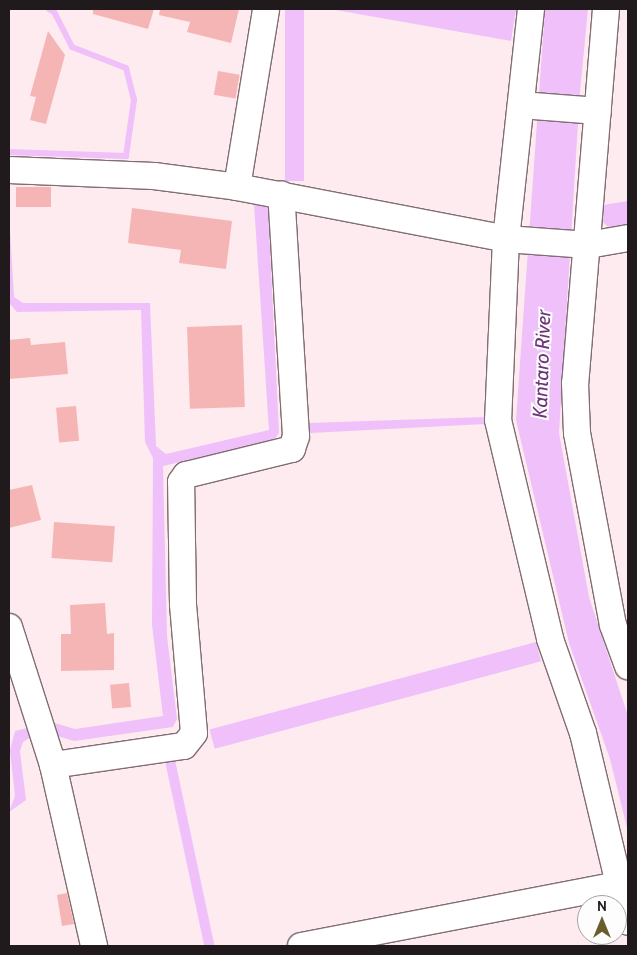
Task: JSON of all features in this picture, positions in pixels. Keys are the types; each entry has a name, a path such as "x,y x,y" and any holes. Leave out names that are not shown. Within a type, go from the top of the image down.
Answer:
{"street":[{"path":"237,187 266,9"},
{"path":"531,9 506,239 498,420 550,639 583,732 613,846 618,886 628,922"},
{"path":"606,9 588,245 575,382 576,433 613,625 628,666"},
{"path":"521,105 598,111"},
{"path":"9,170 154,176 237,187 282,194 506,239 588,245 628,238"},
{"path":"53,765 184,746 194,733 183,604 181,482 186,474 292,449 296,436 282,194"},
{"path":"9,630 53,765 94,946"},
{"path":"301,946 618,886"}],"water":[{"path":"285,9 304,9 304,181 285,181"},
{"path":"330,9 516,9 511,41"},
{"name":"Kantaro River","path":"545,9 588,9 579,102 564,121 578,123 559,433 589,597 628,716 628,832 610,759 569,643 516,420"},
{"path":"628,201 628,224 608,227 602,221 603,205"},
{"path":"254,204 268,207 279,433 273,441 163,466 167,636 177,719 173,727 74,741 54,735 51,722 75,729 163,716 152,625 153,458 145,442 141,310 17,312 9,303 9,213 14,297 23,303 150,303 156,446 166,454 269,430"},
{"path":"485,417 485,424 310,433 309,423"},
{"path":"536,642 541,661 215,749 210,729"},
{"path":"28,728 31,737 23,742 20,751 26,800 9,812 15,796 10,750 15,731"},
{"path":"175,760 215,946 204,946 165,762"}],"building":[{"path":"93,9 154,9 148,29 93,14"},
{"path":"160,9 239,9 231,43 187,32 190,22 159,15"},
{"path":"48,31 65,55 46,124 30,120 36,97 30,96"},
{"path":"218,71 240,75 235,98 214,95"},
{"path":"16,187 51,187 51,207 16,207"},
{"path":"132,208 232,221 226,269 179,263 181,250 128,243"},
{"path":"242,325 245,407 190,409 187,327"},
{"path":"30,338 31,345 65,342 68,374 9,379 9,340"},
{"path":"76,406 79,441 59,443 56,408"},
{"path":"32,485 41,520 9,528 9,490"},
{"path":"54,522 115,526 112,562 51,558"},
{"path":"105,603 107,634 114,633 114,670 61,671 61,634 71,634 70,605"},
{"path":"129,683 131,707 112,709 110,685"},
{"path":"67,893 74,924 62,926 57,895"}],"waterway":[{"path":"9,152 126,156 134,100 126,68 72,47 54,12 49,9"}]}
